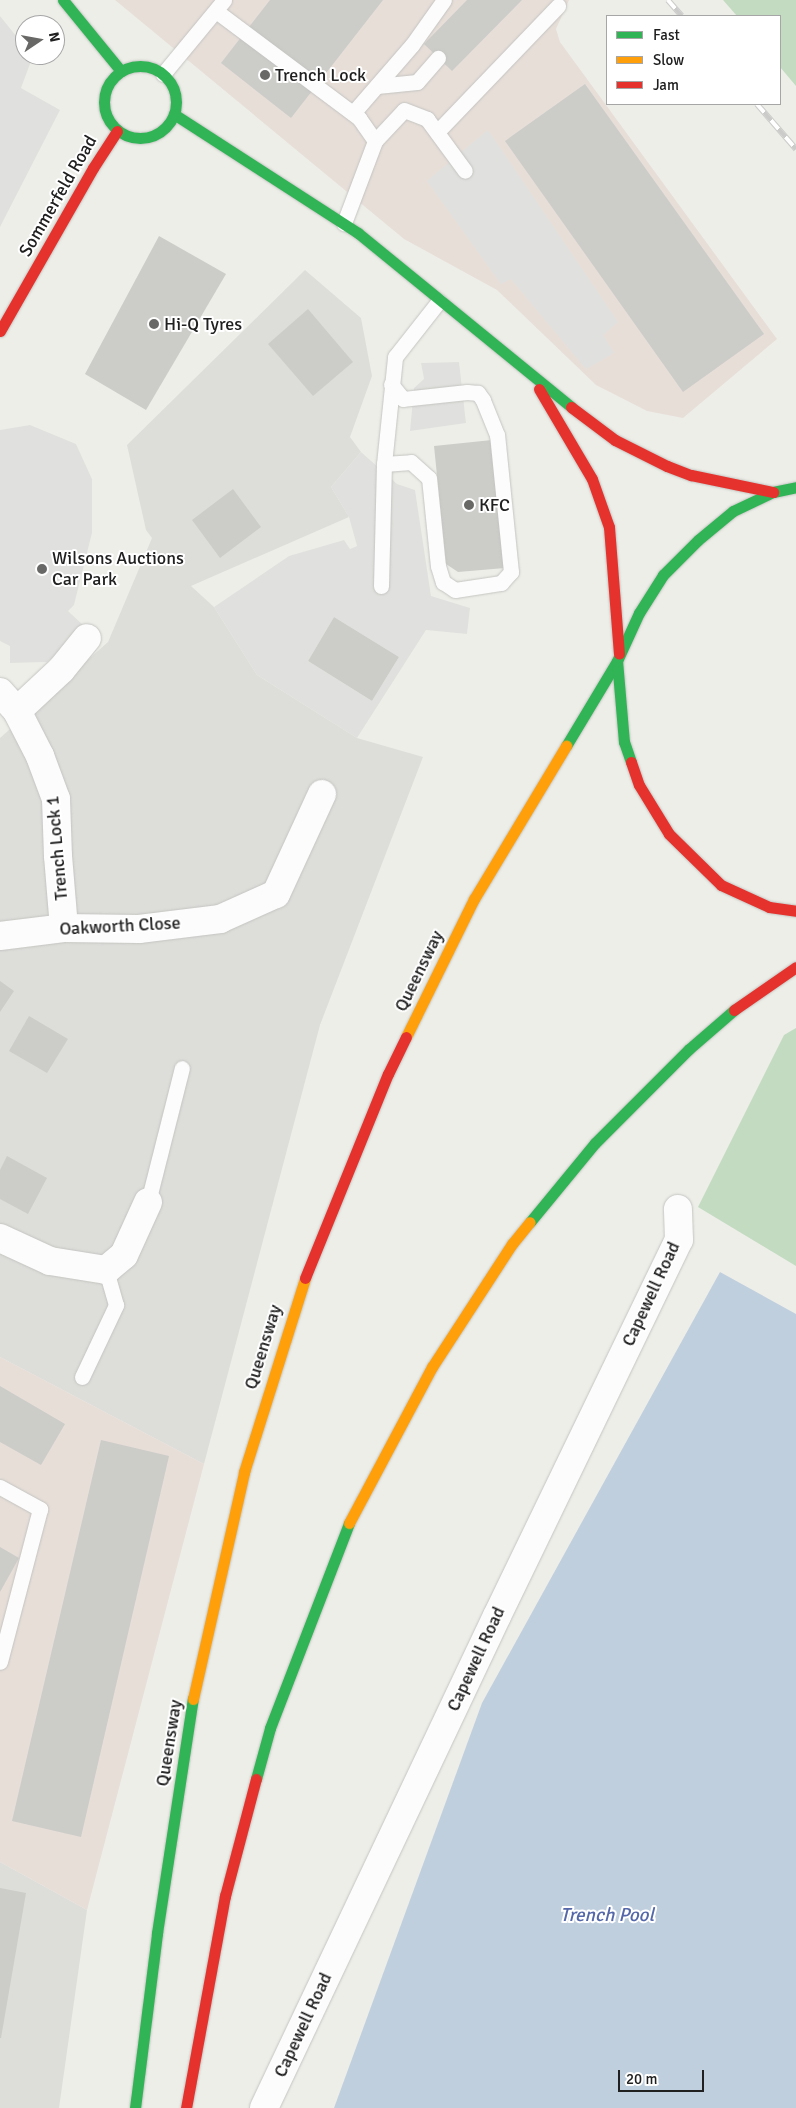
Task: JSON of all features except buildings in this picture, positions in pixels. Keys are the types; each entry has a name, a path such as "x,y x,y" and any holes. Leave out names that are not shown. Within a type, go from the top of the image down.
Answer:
{"main road":[{"path":"64,0 121,71"},
{"path":"142,66 153,68 163,74 175,92 174,114 160,132 150,137 139,139 127,136 117,131 104,111 103,100 106,88 112,78 121,71 142,66"},
{"path":"174,114 344,223 377,247 439,301 532,377 616,440 667,466 691,475 773,492"},
{"name":"Sommerfeld Road","path":"0,331 93,168 117,131"},
{"path":"532,377 592,479 609,527 624,742 639,785 669,834 721,885 769,907 796,911"},
{"path":"618,658 639,613 663,575 698,540 733,511 773,492 796,487"},
{"name":"Queensway","path":"134,2108 157,1933 196,1679 244,1472 297,1298 388,1074 474,899 618,658"},
{"path":"186,2108 225,1896 270,1728 348,1526 427,1375 512,1244 595,1143 689,1049 736,1009 796,967"}],"street":[{"path":"8,702 61,670 87,638"},
{"name":"Trench Lock 1","path":"8,702 40,756 56,798 58,856 64,928"},
{"name":"Oakworth Close","path":"0,936 64,928 139,929 220,919 276,894 322,794"},
{"path":"0,1238 50,1261 106,1270 124,1256 148,1202"},
{"name":"Capewell Road","path":"264,2108 496,1616 679,1240 678,1209"}],"lane":[{"path":"353,113 412,45 444,0"},
{"path":"163,74 220,5 359,118 375,141"},
{"path":"437,132 558,6"},
{"path":"377,86 417,82 438,58"},
{"path":"344,223 375,141 404,110 428,118 465,172"},
{"path":"381,586 384,464 395,357 439,301"},
{"path":"384,464 411,462 430,478 438,566 443,582 455,590 501,583 511,572 507,513 497,435 483,400 478,393 467,392 403,399 391,384"},
{"path":"148,1202 182,1068"},
{"path":"82,1376 116,1305 106,1270"},
{"path":"0,1487 40,1509 3,1639 0,1662"}],"shaded area":[{"name":"Trench Lock","path":"115,0 569,0 556,29 560,42 777,339 683,418 647,411 596,385 497,290 404,239"},
{"path":"0,16 15,35 15,65 30,65 21,88 60,110 0,227"},
{"path":"488,130 618,322 603,335 614,353 586,369 511,279 501,284 427,181"},
{"path":"305,270 361,318 372,376 350,437 361,452 331,487 349,517 191,586 214,607 257,675 357,738 423,757 320,1025 204,1464 0,1357 0,738 108,642 152,538 146,530 127,445"},
{"path":"459,362 466,423 410,431 414,388 424,379 421,363"},
{"name":"Wilsons Auctions Car Park","path":"30,425 76,444 92,479 92,533 74,605 68,611 83,625 77,636 47,662 10,663 10,646 0,641 0,430"},
{"path":"361,452 397,484 415,490 431,596 470,608 467,634 426,630 357,738 257,675 214,607 289,556 344,540 350,549 357,546 349,517 331,487","holes":["334,617 399,657 372,701 308,661"]},
{"path":"0,1357 204,1464 87,1910 0,1862"},
{"path":"0,1862 87,1910 59,2108 0,2108"}],"green space":[{"path":"723,0 796,0 796,86 781,68 781,15 736,15"},
{"path":"796,1028 796,1266 698,1207 784,1035"}],"water":[{"name":"Trench Pool","path":"720,1272 796,1314 796,2108 334,2108 482,1703"}],"railway":[{"path":"668,0 681,15"},
{"path":"758,105 796,149"}],"traffic: fast":[{"path":"63,0 121,71"},
{"path":"147,66 166,76 174,88 176,102 174,116 166,128 154,136 133,138 114,128 106,116 104,95 114,76 126,68 147,66"},
{"path":"174,114 358,233 571,407"},
{"path":"631,762 624,742 617,661 639,613 663,575 698,540 733,511 773,492 796,487"},
{"path":"566,746 617,661"},
{"path":"530,1222 595,1143 689,1049 734,1010"},
{"path":"256,1779 270,1728 349,1523"},
{"path":"135,2108 157,1933 193,1699"}],"traffic: slow":[{"path":"406,1037 474,899 566,746"},
{"path":"349,1523 432,1367 512,1244 530,1222"},
{"path":"193,1699 244,1472 305,1278"}],"traffic: jam":[{"path":"0,331 93,168 117,131"},
{"path":"539,389 592,479 609,527 619,654"},
{"path":"571,407 615,440 667,466 691,475 773,492"},
{"path":"631,762 639,785 669,834 721,885 769,907 796,911"},
{"path":"734,1010 796,967"},
{"path":"305,1278 388,1074 406,1037"},
{"path":"186,2108 225,1896 256,1779"}],"place":[{"name":"Trench Lock","path":"265,75"},
{"name":"Hi-Q Tyres","path":"154,324"},
{"name":"KFC","path":"469,505"},
{"name":"Wilsons Auctions Car Park","path":"42,569"}]}
